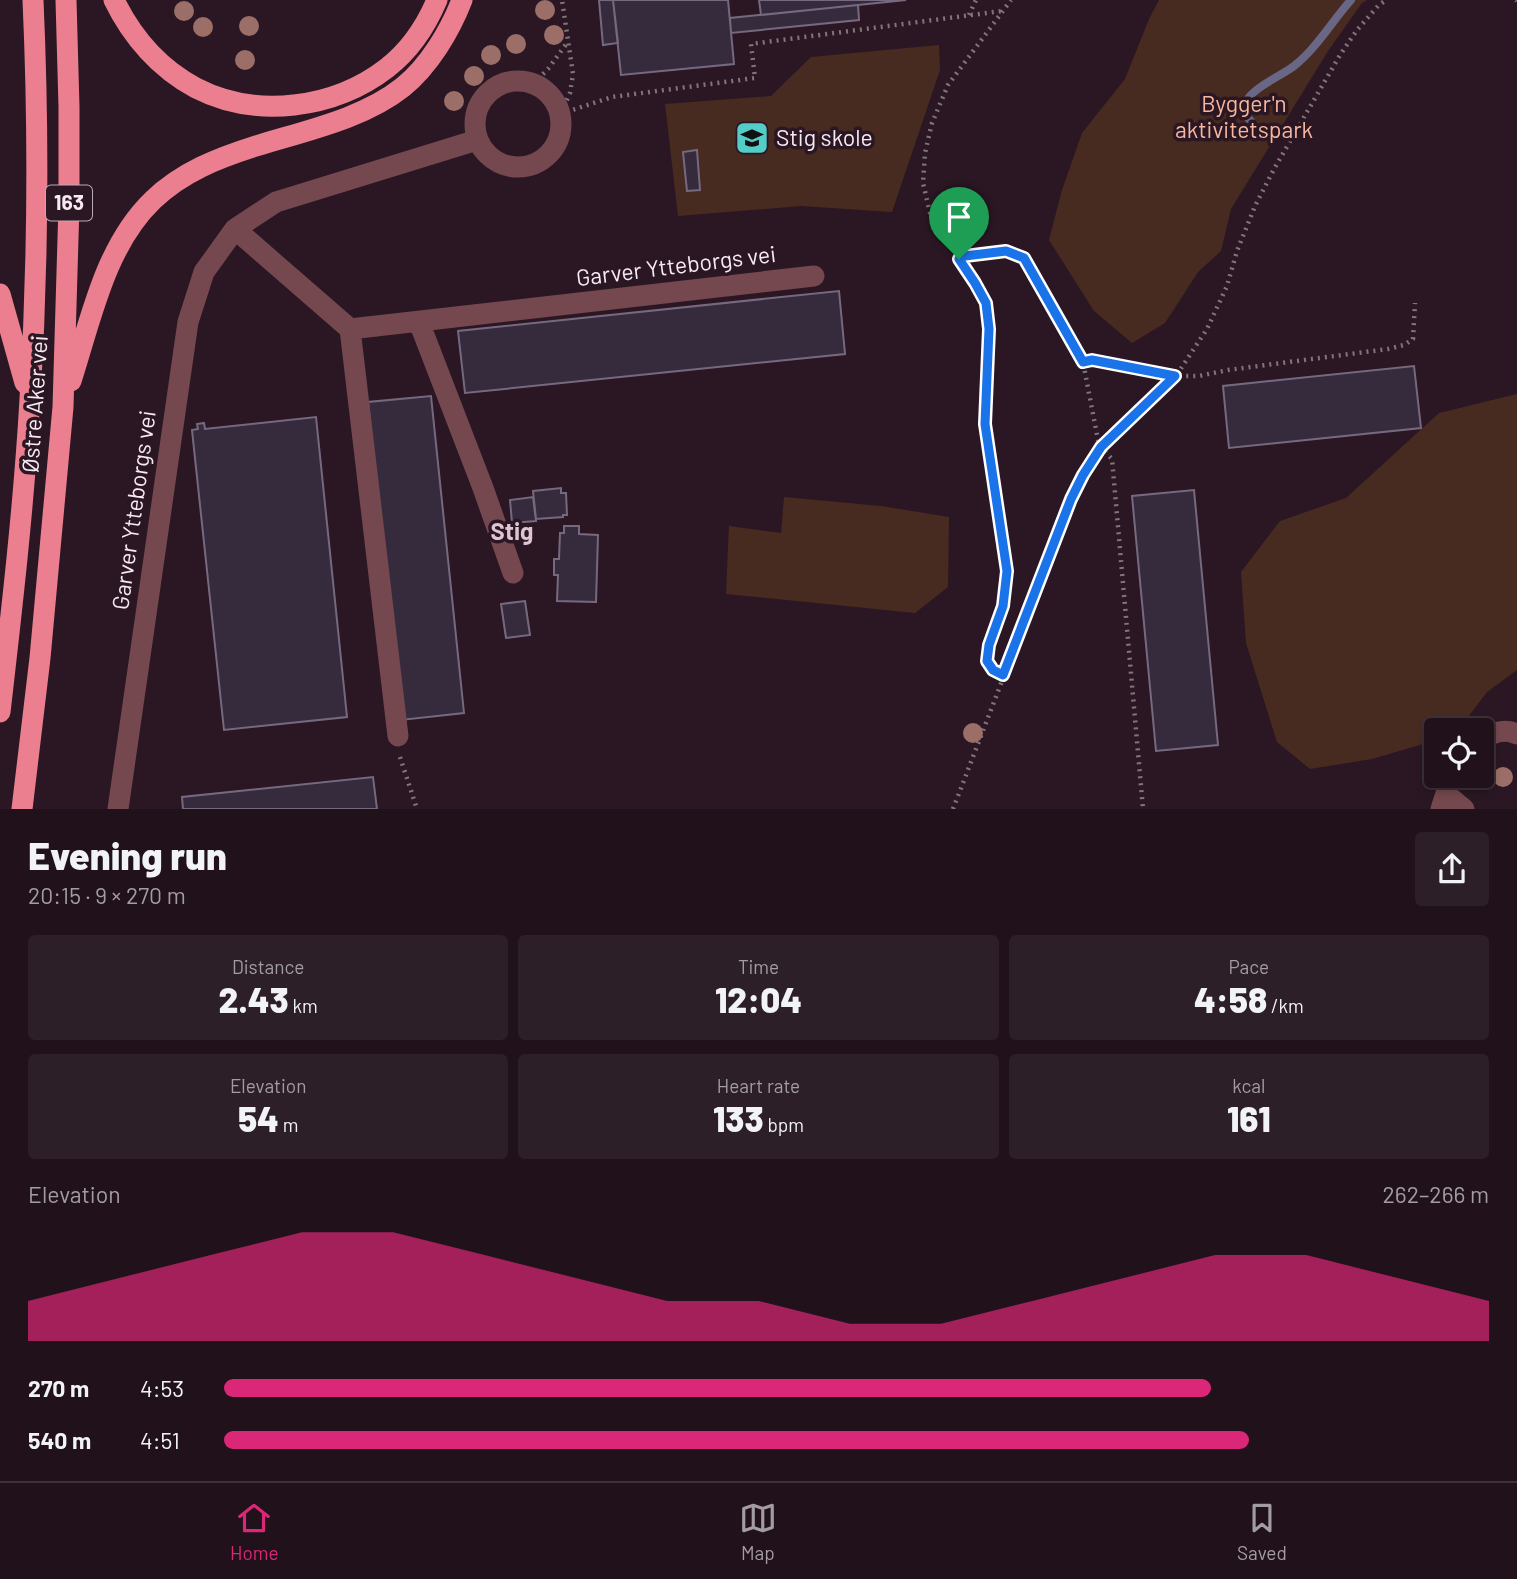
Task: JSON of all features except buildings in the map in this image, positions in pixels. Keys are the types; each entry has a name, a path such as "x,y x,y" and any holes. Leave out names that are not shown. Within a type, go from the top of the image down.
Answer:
{"highway":[{"name":"Østre Aker vei","path":"0,712 18,553 36,289 33,0"},
{"name":"Østre Aker vei","path":"22,809 44,620 63,407 69,205 66,0"},
{"path":"114,0 137,39 176,76 223,98 246,105 267,107 317,101 366,82 388,67 402,53 418,34 437,0"},
{"path":"63,407 112,258 131,226 153,200 178,180 202,166 323,126 378,102 403,86 424,65 441,42 455,19 462,0"},
{"path":"0,294 30,401"}],"street":[{"path":"524,80 542,87 553,98 561,114 558,140 550,153 532,165 517,167 502,164 491,158 477,140 474,125 479,105 487,92 509,81 524,80"},
{"name":"Garver Ytteborgs vei","path":"118,809 188,322 204,272 235,229 276,202 477,140"},
{"path":"235,229 350,329 398,736"},
{"name":"Garver Ytteborgs vei","path":"350,329 814,276"},
{"path":"419,322 513,573"},
{"path":"1494,734 1503,731 1517,734"},
{"path":"1446,793 1464,809"}],"path":[{"path":"561,114 570,93 573,74 562,0"},
{"path":"968,16 976,0"},
{"path":"1003,675 993,670 987,661 989,645 1003,606 1007,571 985,424 989,329 986,303 930,213 923,184 925,153 932,123 948,85 1011,0"},
{"path":"953,809 1071,499 1083,475 1101,447 1175,376 1190,356 1227,286 1237,251 1255,206 1274,169 1357,30 1386,0"},
{"path":"561,114 612,97 755,78 751,44 1004,11"},
{"path":"533,84 568,42"},
{"path":"959,259 1006,251 1024,258 1083,362 1099,445 1112,459 1143,809"},
{"path":"1083,362 1092,360 1175,376 1199,376 1388,349 1404,345 1413,339 1415,303"},
{"path":"398,736 401,763 417,809"}],"green space":[{"name":"Bygger'n aktivitetspark","path":"1159,0 1367,0 1362,3 1328,51 1231,209 1221,251 1198,272 1165,323 1132,343 1094,311 1049,240 1062,190 1082,133 1125,79"},
{"path":"939,45 940,70 892,212 801,206 678,216 665,104 771,96 811,57"},
{"path":"1517,394 1517,670 1487,692 1467,718 1424,718 1424,744 1372,759 1310,769 1277,742 1246,643 1241,572 1280,521 1346,498 1439,413"},
{"path":"784,497 881,506 949,517 948,587 915,613 726,594 729,526 781,533"}],"waterway":[{"path":"1251,121 1245,110 1249,97 1302,59 1351,0"}],"place":[{"name":"Stig skole","path":"752,138"}],"district":[{"name":"Stig","path":"512,532"}],"route":[{"path":"1006,251 1024,258 1083,362 1092,360 1175,376 1101,447 1083,475 1071,499 1003,675 993,670 987,661 989,645 1003,606 1007,571 985,424 989,329 986,303 959,259 1006,251"}]}
